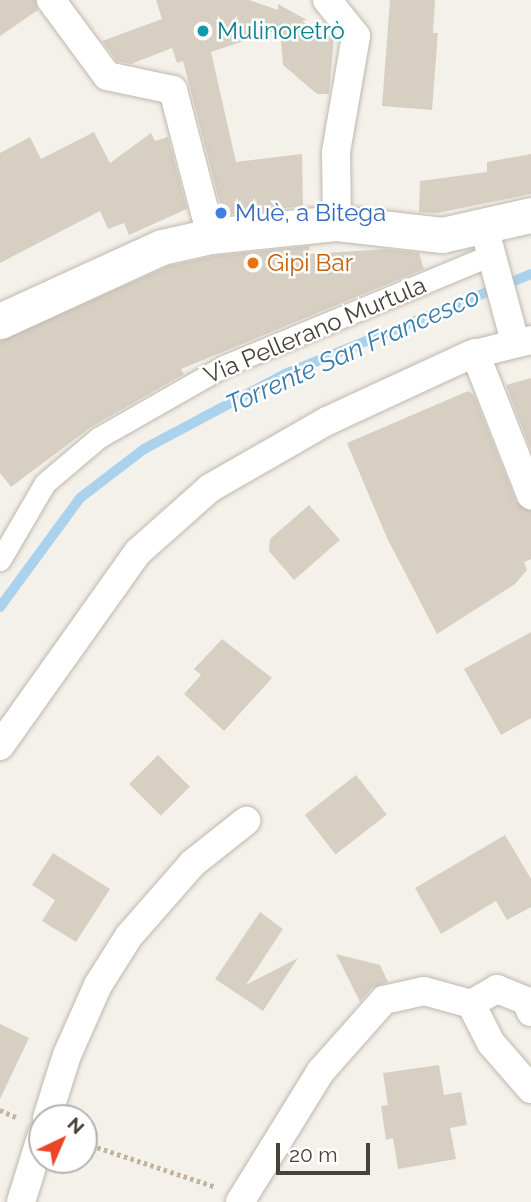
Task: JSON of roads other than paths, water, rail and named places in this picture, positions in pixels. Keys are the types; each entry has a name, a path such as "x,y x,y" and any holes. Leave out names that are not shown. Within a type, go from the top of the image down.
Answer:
{"street":[{"path":"51,0 107,75 173,90 211,236"},
{"path":"327,0 356,36 336,152 337,223"},
{"path":"0,321 162,247 211,236 337,223 487,241 531,215"},
{"path":"0,746 138,552 210,488 327,421 475,353 519,337 487,241"},
{"name":"Via Pellerano Murtula","path":"0,559 45,482 98,438 223,366 487,241"},
{"path":"475,353 531,495"},
{"path":"52,1104 72,1043 99,985 129,936 193,863 246,821"},
{"path":"242,1199 321,1071 384,1000 424,991 471,1004 497,989 526,1001 531,1012"},
{"path":"471,1004 491,1043 531,1089"},
{"path":"20,1202 29,1174"}],"waterway":[{"name":"Torrente San Francesco","path":"0,607 80,498 144,449 285,374 531,274"}],"place":[{"name":"Mulinoretrò","path":"203,31"},
{"name":"Muè, a Bitega","path":"221,213"},
{"name":"Gipi Bar","path":"253,263"}]}
